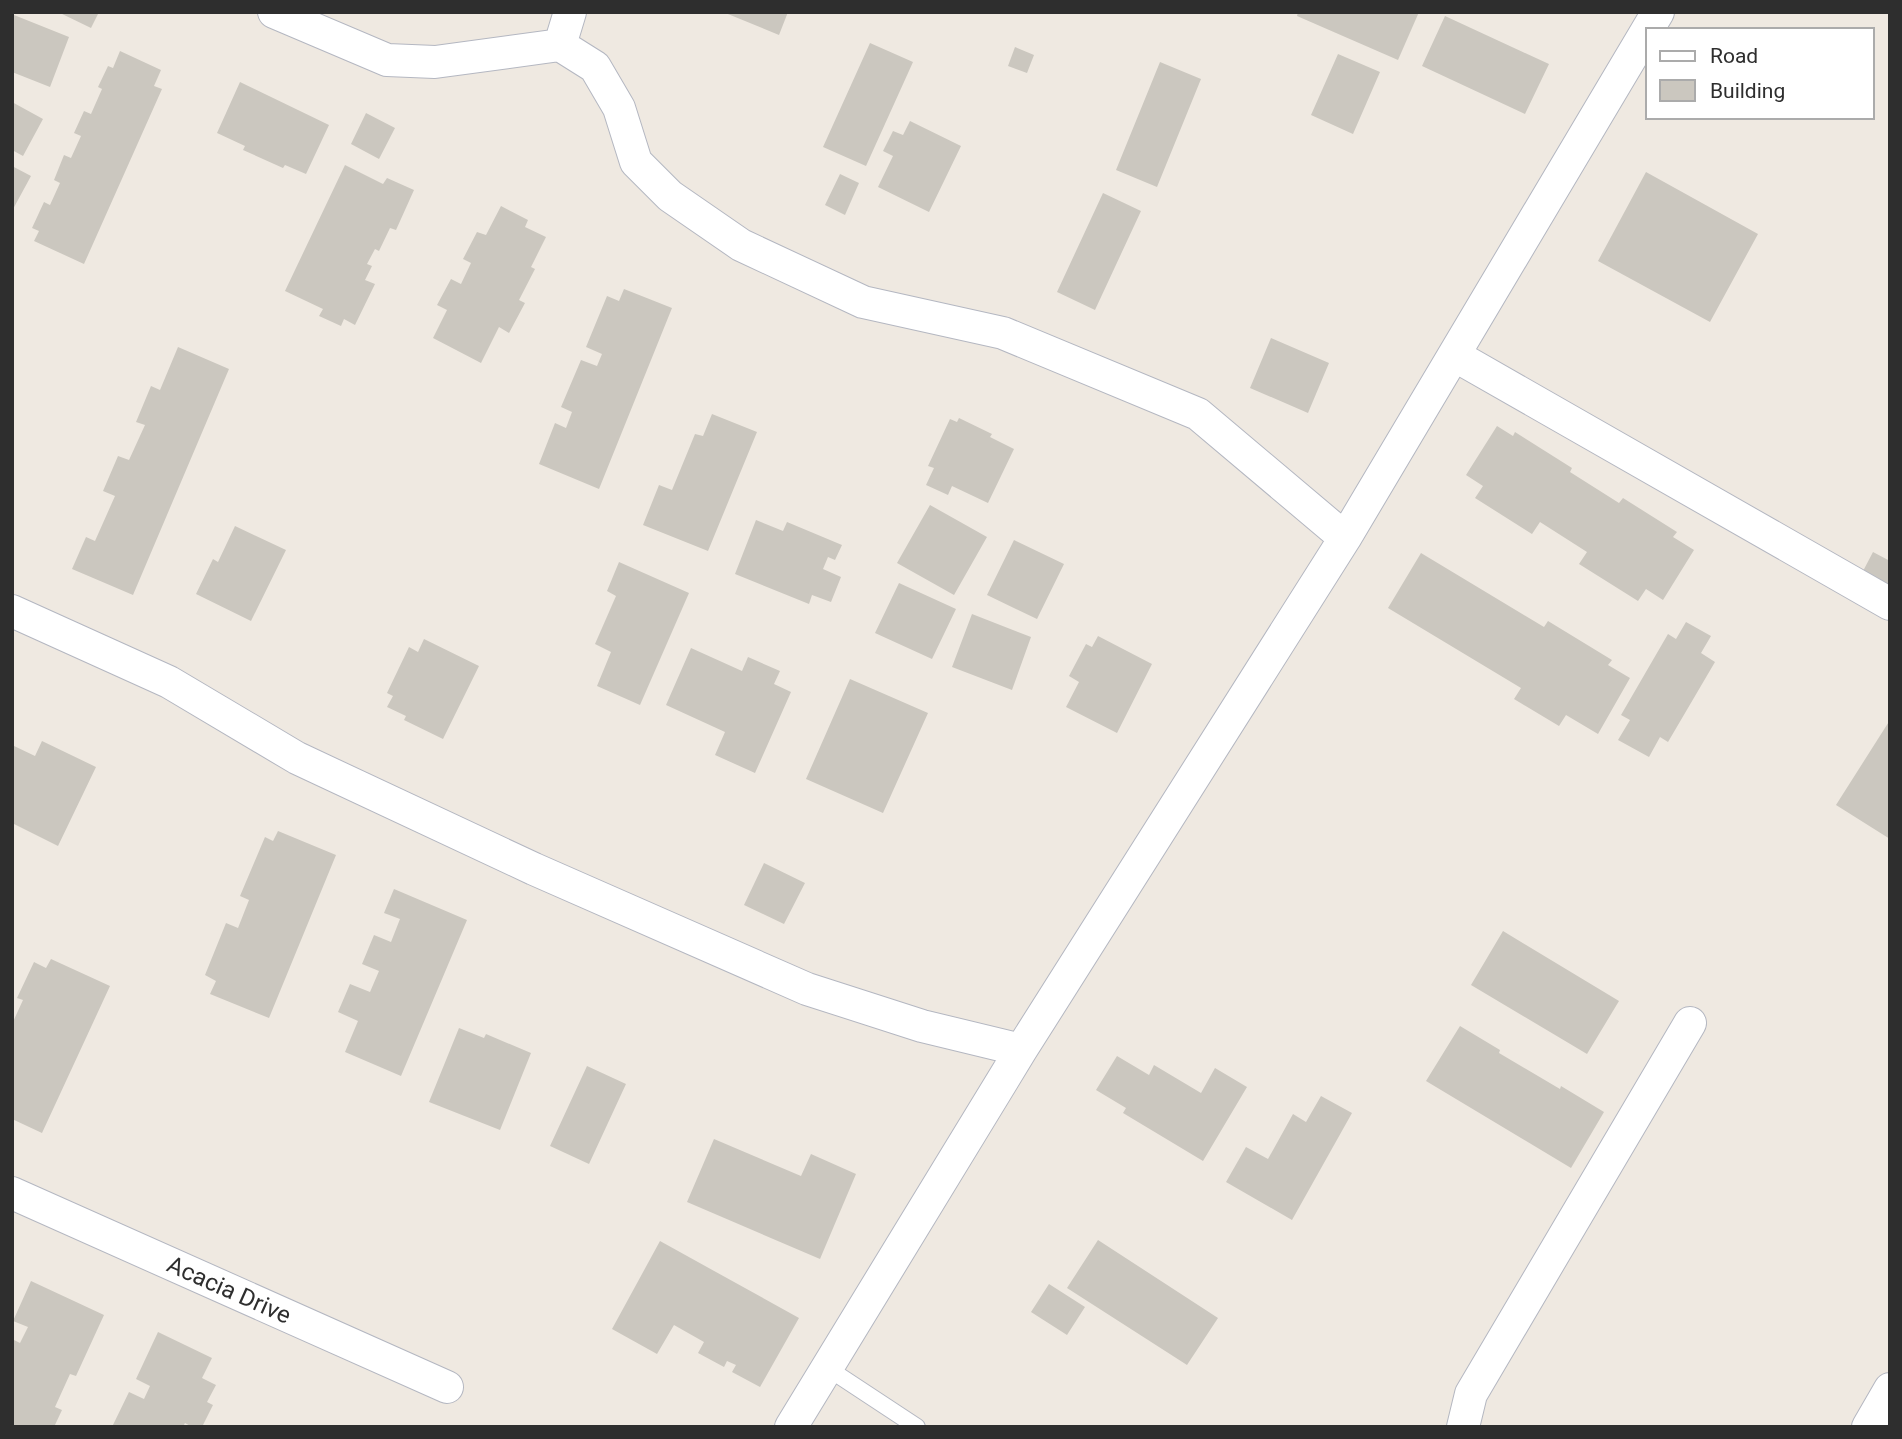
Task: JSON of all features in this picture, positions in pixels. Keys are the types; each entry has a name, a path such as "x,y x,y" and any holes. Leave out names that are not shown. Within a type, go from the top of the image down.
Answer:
{"street":[{"path":"274,12 387,60 435,62 560,44 595,67 619,108 636,162 670,196 741,245 863,302 1003,333 1198,414 1345,538"},
{"path":"560,44 570,12"},
{"path":"1648,28 1658,12"},
{"path":"791,1427 1021,1049 1345,538 1646,32"},
{"path":"1454,355 1890,604"},
{"path":"12,611 169,682 297,758 534,869 807,989 922,1026 1021,1049"},
{"path":"1463,1427 1471,1394 1690,1023"},
{"name":"Acacia Drive","path":"12,1193 447,1387"},
{"path":"1868,1427 1890,1389"}],"lane":[{"path":"826,1367 917,1427"}],"building":[{"path":"58,12 99,12 91,28"},
{"path":"723,12 788,12 779,35"},
{"path":"1298,12 1419,12 1398,60 1297,16"},
{"path":"14,15 69,37 50,87 12,72"},
{"path":"1445,16 1549,64 1525,114 1422,66"},
{"path":"870,43 913,62 866,166 823,147"},
{"path":"1015,47 1034,55 1027,73 1008,66"},
{"path":"120,51 161,70 154,86 162,89 84,264 34,241 39,231 32,228 44,202 50,205 60,183 54,180 64,155 71,158 81,136 74,133 84,111 91,114 102,89 98,87 108,66 113,68"},
{"path":"1338,54 1380,72 1353,134 1311,115"},
{"path":"1160,62 1201,79 1157,187 1116,170"},
{"path":"240,82 329,125 306,174 285,165 283,168 243,150 245,146 217,133"},
{"path":"12,102 43,119 23,156 12,150"},
{"path":"366,113 395,128 379,159 351,144"},
{"path":"910,121 961,146 929,212 878,187 893,156 883,151 893,131 903,135"},
{"path":"345,165 383,184 387,178 414,190 396,230 390,228 379,251 375,249 367,264 372,266 365,280 375,284 355,325 344,319 341,326 319,316 323,309 285,291"},
{"path":"12,166 31,176 12,211"},
{"path":"1646,172 1758,234 1710,322 1598,261"},
{"path":"840,174 859,183 845,215 825,205"},
{"path":"1103,193 1141,211 1095,310 1057,292"},
{"path":"501,206 528,220 525,227 546,237 531,267 535,269 519,300 525,303 509,333 499,327 481,363 433,338 447,310 437,305 451,279 461,284 471,263 463,259 477,232 486,235"},
{"path":"624,289 672,308 599,489 539,464 555,423 566,428 572,412 561,407 581,360 597,366 602,354 586,347 607,296 619,301"},
{"path":"1271,338 1329,363 1308,413 1250,388"},
{"path":"178,347 229,369 133,595 72,569 86,537 95,541 115,496 103,491 118,456 129,460 145,425 136,422 151,386 160,390"},
{"path":"712,414 757,432 708,551 643,525 659,485 672,490 695,434 703,436"},
{"path":"959,418 992,434 990,437 1014,449 988,503 952,486 948,495 926,485 934,468 928,466 950,419 957,422"},
{"path":"1497,426 1513,436 1515,432 1572,468 1570,472 1619,503 1623,498 1677,532 1673,537 1694,550 1663,600 1646,589 1638,601 1579,564 1587,552 1540,522 1532,534 1475,498 1483,486 1466,475"},
{"path":"930,505 987,537 954,595 897,563"},
{"path":"756,520 783,531 787,522 842,545 835,560 828,557 823,569 841,577 831,602 812,595 809,604 735,574"},
{"path":"235,526 286,550 251,621 196,594 213,559 218,562"},
{"path":"1014,540 1064,564 1037,619 987,595"},
{"path":"1873,552 1890,561 1890,588 1862,573"},
{"path":"1421,553 1544,627 1548,621 1612,660 1608,665 1630,678 1598,734 1566,715 1559,726 1514,699 1521,688 1388,608"},
{"path":"619,562 689,593 640,705 597,686 611,652 595,644 616,596 607,591"},
{"path":"899,583 956,609 932,659 875,633"},
{"path":"972,614 1031,637 1012,690 952,667"},
{"path":"1686,622 1711,636 1701,653 1715,662 1668,742 1660,737 1649,757 1618,740 1630,720 1621,715 1668,634 1676,639"},
{"path":"1098,636 1152,664 1117,733 1066,707 1079,682 1069,676 1086,644 1092,647"},
{"path":"424,639 479,666 443,739 404,720 406,716 387,707 393,696 387,693 409,647 418,652"},
{"path":"691,648 742,671 748,657 780,671 774,684 791,692 755,773 715,755 725,732 666,705"},
{"path":"850,679 928,713 883,813 806,779"},
{"path":"1890,720 1890,839 1836,805"},
{"path":"42,741 96,767 58,846 12,823 12,745 35,756"},
{"path":"278,831 336,855 269,1018 210,994 216,981 205,975 226,923 238,928 249,900 240,896 265,837 273,841"},
{"path":"764,863 805,883 784,924 744,905"},
{"path":"394,889 467,920 401,1076 345,1052 358,1021 338,1012 350,984 370,992 379,971 362,964 374,935 391,942 400,919 384,913"},
{"path":"1503,931 1619,1001 1587,1054 1471,985"},
{"path":"51,959 110,986 42,1133 12,1119 12,1024 23,1000 17,998 34,962 46,968"},
{"path":"1460,1026 1500,1050 1499,1053 1604,1112 1571,1168 1426,1081"},
{"path":"459,1028 484,1038 486,1034 531,1053 500,1130 429,1102"},
{"path":"1117,1056 1149,1075 1154,1065 1201,1093 1215,1068 1247,1087 1203,1161 1123,1113 1126,1108 1096,1090"},
{"path":"587,1066 626,1084 589,1164 550,1146"},
{"path":"1321,1096 1352,1113 1292,1220 1226,1182 1246,1147 1268,1159 1293,1114 1306,1122"},
{"path":"714,1139 801,1176 811,1154 856,1174 820,1259 687,1202"},
{"path":"1098,1240 1218,1318 1187,1365 1067,1288"},
{"path":"660,1241 799,1318 760,1387 732,1372 736,1365 727,1361 724,1367 698,1353 704,1342 674,1325 657,1354 612,1329"},
{"path":"31,1281 104,1315 76,1376 70,1374 55,1407 62,1410 54,1427 12,1427 12,1339 20,1343 28,1327 13,1321"},
{"path":"1049,1284 1085,1307 1067,1335 1031,1312"},
{"path":"158,1332 212,1358 202,1378 216,1385 207,1402 213,1405 202,1427 192,1427 185,1423 183,1427 112,1427 129,1392 144,1399 150,1386 136,1379"}]}
